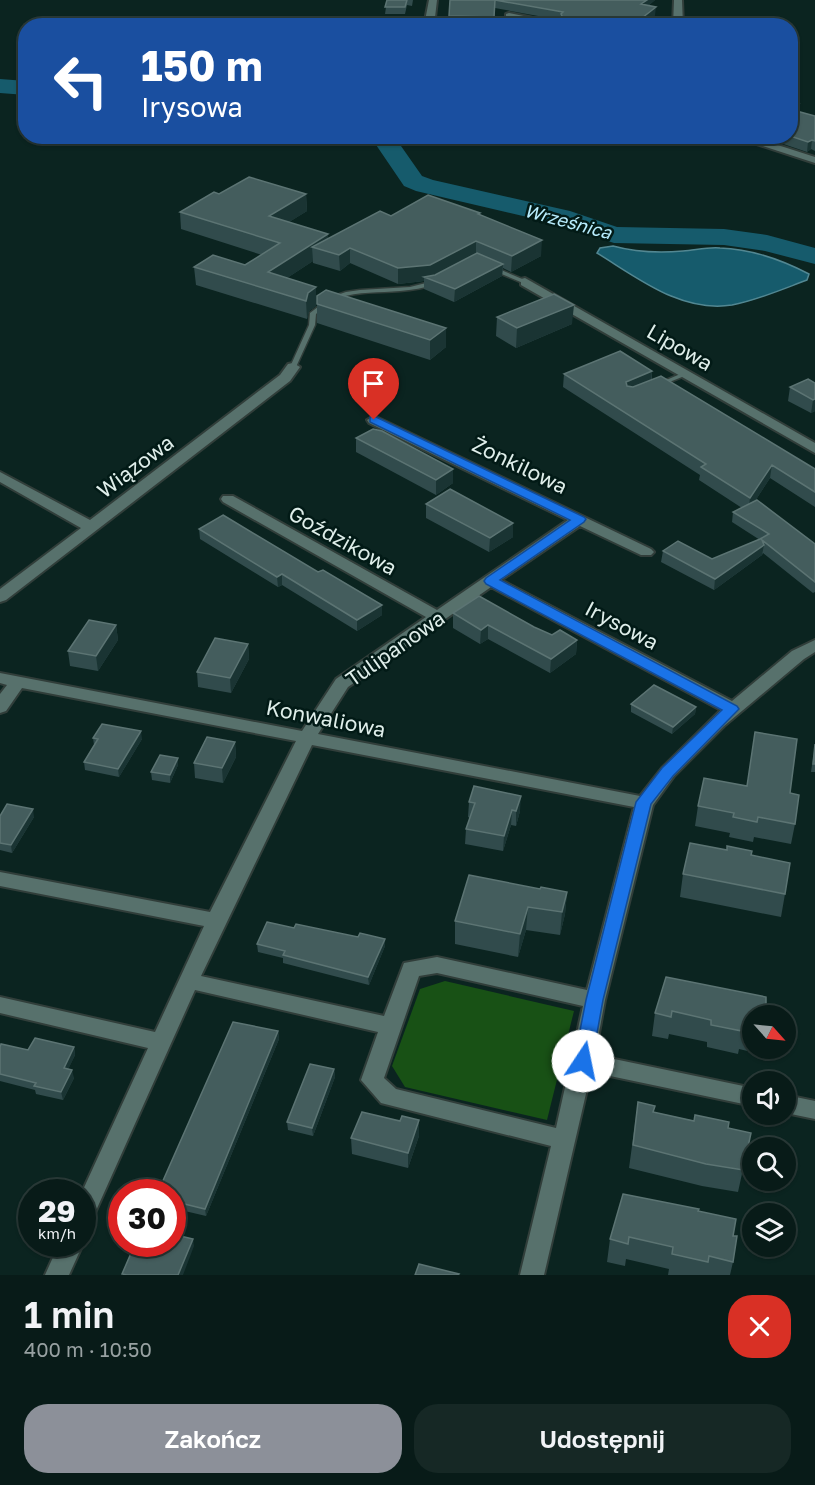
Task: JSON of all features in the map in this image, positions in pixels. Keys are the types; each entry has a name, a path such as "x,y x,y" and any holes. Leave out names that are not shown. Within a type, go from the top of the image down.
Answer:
{"street":[{"path":"430,18 433,0"},
{"path":"678,0 678,18"},
{"path":"509,16 519,18"},
{"path":"763,144 815,160"},
{"name":"Lipowa","path":"525,282 815,449"},
{"name":"Wiązowa","path":"0,597 285,378 293,367"},
{"name":"Żonkilowa","path":"374,420 646,552"},
{"path":"0,476 91,526"},
{"name":"Goździkowa","path":"228,499 438,617"},
{"name":"Tulipanowa","path":"96,1186 216,921 307,737 342,683 579,519"},
{"name":"Irysowa","path":"491,581 732,709"},
{"path":"532,1275 583,1061 595,1000 644,802 668,772 732,709 798,655 815,645"},
{"path":"0,707 9,679"},
{"name":"Konwaliowa","path":"9,679 644,802"},
{"path":"0,879 216,921"},
{"path":"564,1140 389,1097 372,1080 411,969 437,965 595,1000"},
{"path":"189,981 390,1026"},
{"path":"0,1005 161,1042"},
{"path":"583,1061 742,1095"},
{"path":"796,1106 815,1110"},
{"path":"57,1275 65,1257"}],"lane":[{"path":"486,265 525,282"},
{"path":"293,367 312,325 313,313 334,298 347,294 432,285 441,280"},
{"path":"648,390 685,374"}],"green space":[{"path":"445,981 574,1011 547,1120 405,1087 392,1066 420,989"}],"water":[{"path":"613,246 657,252 711,248 732,249 766,256 809,274 807,280 742,303 713,306 695,304 678,299 644,283 597,253 600,248"}],"building":[{"path":"387,0 407,0 405,7 385,7"},
{"path":"450,0 495,0 494,17 449,16"},
{"path":"495,0 647,0 641,4 656,7 642,18 563,18 561,14 563,12"},
{"path":"798,111 815,116 815,141 808,142 798,139"},
{"path":"249,177 306,194 269,216 328,234 268,272 316,287 308,293 306,301 194,267 213,255 245,265 280,243 180,212 214,192 219,194"},
{"path":"428,195 480,213 478,214 542,240 512,256 476,241 430,265 398,268 350,248 339,255 312,247 380,211 391,216"},
{"path":"477,253 503,264 455,289 424,277 435,275"},
{"path":"326,290 446,328 430,340 317,304 317,296"},
{"path":"554,294 574,305 517,328 497,317"},
{"path":"620,351 652,371 626,382 627,386 633,387 661,376 815,469 815,492 772,465 750,498 701,467 706,464 564,374"},
{"path":"808,379 815,383 815,399 813,400 790,387"},
{"path":"373,429 382,431 453,469 436,480 356,438"},
{"path":"450,489 513,523 490,538 426,504"},
{"path":"757,500 815,544 815,582 762,540 764,545 715,579 663,551 678,541 712,559 760,539 769,534 733,512"},
{"path":"223,515 318,572 323,570 382,605 357,620 282,574 277,577 199,529"},
{"path":"479,596 534,627 552,635 560,630 577,640 551,659 488,625 481,630 453,613"},
{"path":"89,620 116,625 96,656 68,651"},
{"path":"215,638 248,644 230,678 197,672"},
{"path":"654,685 696,707 673,727 631,704"},
{"path":"102,724 141,731 118,769 84,762 98,739 93,738"},
{"path":"755,732 797,739 790,793 799,795 795,824 758,817 757,822 733,817 734,813 698,806 704,778 747,786"},
{"path":"207,737 235,742 222,768 194,763"},
{"path":"160,755 178,758 170,775 151,772"},
{"path":"474,786 521,796 516,811 512,810 504,836 466,829 475,803 469,802"},
{"path":"7,804 33,809 11,845 0,843 0,816"},
{"path":"690,843 727,850 727,846 752,851 751,855 790,863 785,894 683,874"},
{"path":"469,875 567,892 562,912 528,907 520,934 455,921"},
{"path":"267,922 294,928 296,924 358,937 360,933 385,939 368,977 283,955 285,951 257,944"},
{"path":"666,977 766,997 766,1005 742,1005 742,1031 711,1025 711,1020 672,1011 671,1017 655,1013"},
{"path":"233,1022 278,1031 205,1209 186,1204 186,1179 164,1179"},
{"path":"35,1038 74,1047 64,1068 72,1070 61,1092 34,1086 36,1083 0,1074 1,1044 28,1050"},
{"path":"310,1064 334,1069 312,1128 287,1122"},
{"path":"638,1102 655,1106 653,1112 694,1121 695,1115 729,1122 728,1128 751,1133 750,1137 742,1137 742,1170 706,1164 633,1145"},
{"path":"362,1112 400,1121 402,1116 419,1120 408,1153 351,1138"},
{"path":"623,1194 736,1219 733,1236 737,1236 733,1262 709,1256 708,1262 672,1254 673,1247 629,1237 628,1244 610,1239"},
{"path":"186,1237 193,1239 186,1256"},
{"path":"129,1257 186,1257 178,1275 122,1274"},
{"path":"419,1264 459,1274 415,1275"}],"waterway":[{"name":"Wrześnica","path":"0,86 18,87"},
{"name":"Wrześnica","path":"388,144 413,181 425,186 561,217 614,235 724,237 767,243 815,256"}],"route":[{"path":"374,420 579,519 491,581 732,709 668,772 644,802 595,1000 583,1061"}]}
